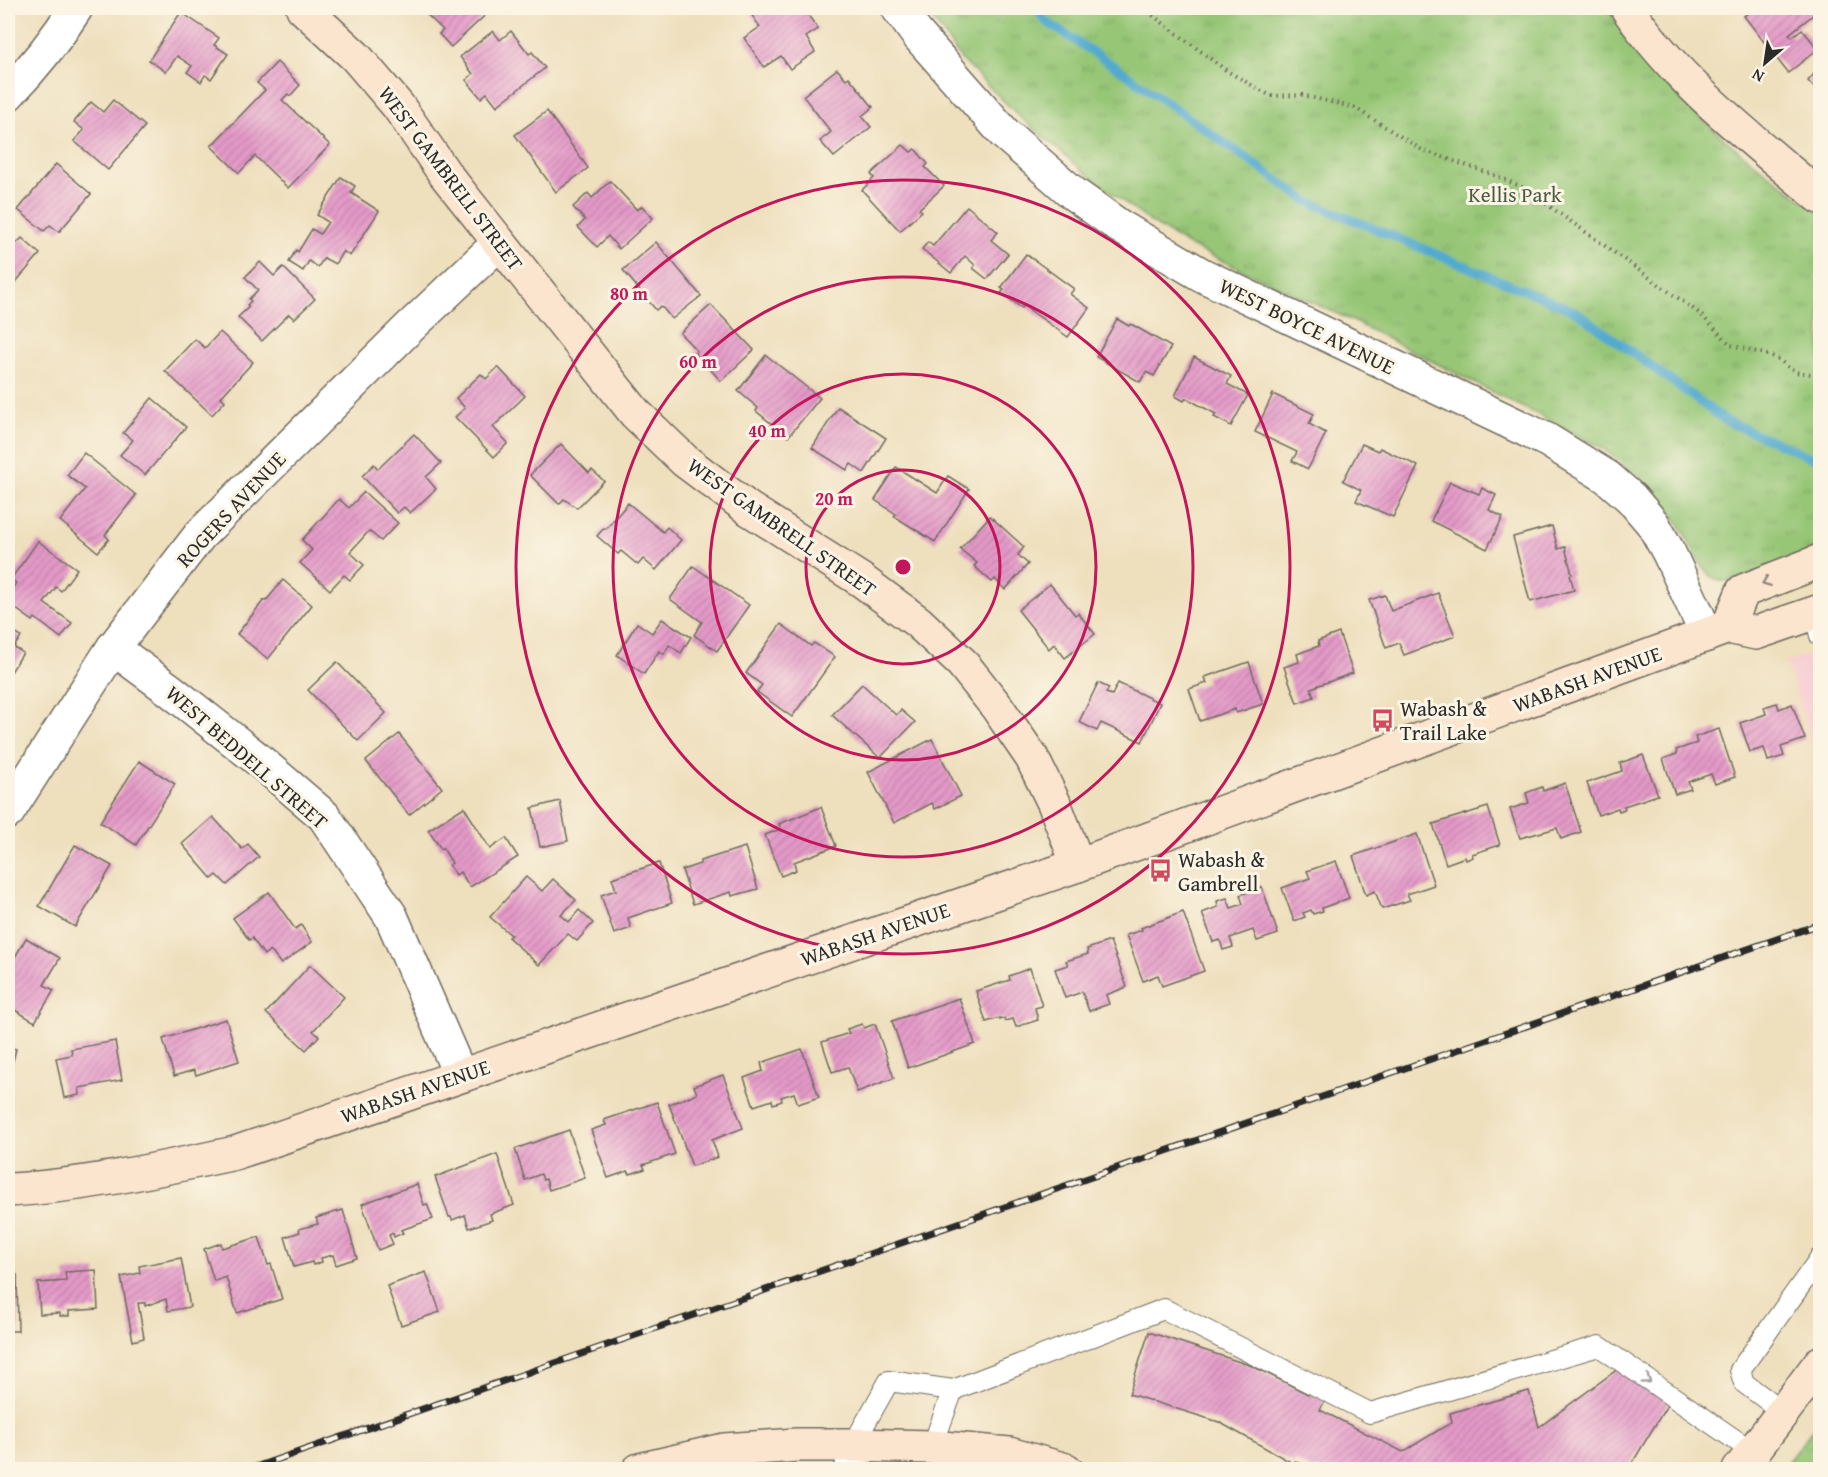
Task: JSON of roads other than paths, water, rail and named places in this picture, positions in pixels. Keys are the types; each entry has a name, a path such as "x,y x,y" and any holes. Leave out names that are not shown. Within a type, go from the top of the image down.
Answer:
{"main road":[{"name":"WEST GAMBRELL STREET","path":"303,8 356,57 398,106 445,174 634,413 685,461 749,509 861,580 918,622 962,663 997,707 1032,758 1054,803 1078,865"},
{"path":"1627,8 1646,35 1707,100 1821,197"},
{"path":"1819,620 1756,633 1718,631 1743,591 1821,561"},
{"name":"WABASH AVENUE","path":"8,1190 112,1178 235,1153 1078,865 1718,631"},
{"path":"1746,1461 1821,1363"},
{"path":"639,1470 724,1450 797,1445 853,1457 932,1447 1009,1454 1066,1470"}],"street":[{"path":"8,94 66,24 76,8"},
{"name":"WEST BOYCE AVENUE","path":"898,8 917,34 1005,134 1074,194 1119,226 1202,275 1547,440 1607,477 1631,498 1653,524 1718,631"},
{"name":"ROGERS AVENUE","path":"8,812 113,648 200,535 409,328 499,243"},
{"name":"WEST BEDDELL STREET","path":"113,648 196,710 324,816 391,916 460,1075"}],"lane":[{"path":"1783,1412 1744,1383 1740,1370 1817,1271"},
{"path":"853,1457 889,1381 953,1390 1164,1309 1370,1413 1599,1346 1746,1461"},
{"path":"932,1447 953,1390"}],"waterway":[{"path":"1036,8 1045,21 1119,69 1307,201 1577,312 1726,421 1820,461"}],"railway":[{"path":"247,1470 1820,924"}],"place":[{"name":"Wabash & Trail Lake","path":"1382,720"},
{"name":"Wabash & Gambrell","path":"1160,871"}],"park label":[{"name":"Kellis Park","path":"1515,194"}]}
